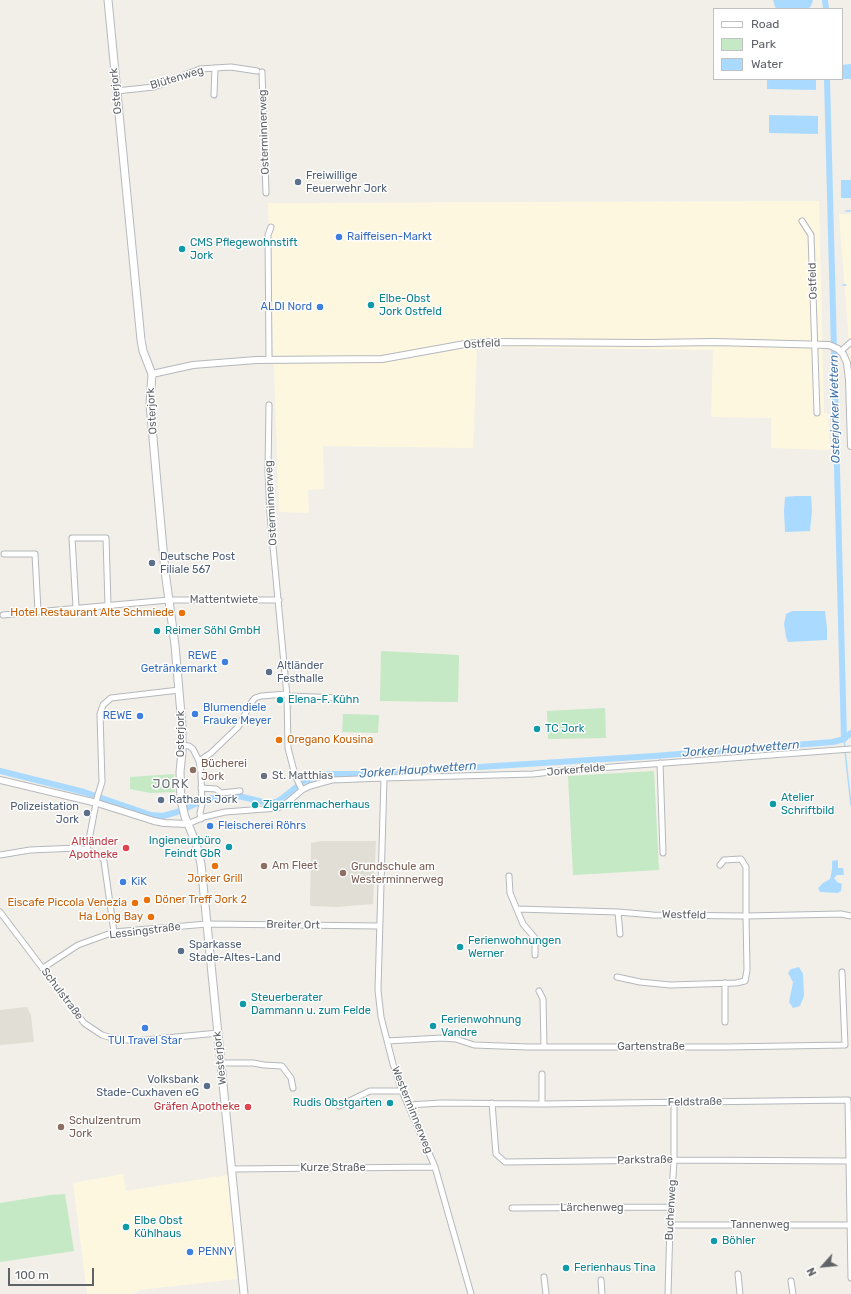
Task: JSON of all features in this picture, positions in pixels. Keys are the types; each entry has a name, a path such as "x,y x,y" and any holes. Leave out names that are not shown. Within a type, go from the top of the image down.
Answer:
{"main road":[{"name":"Osterjork","path":"108,0 141,340 152,374 150,404 165,571 182,726 180,793 188,824"},
{"name":"Westerjork","path":"188,824 199,851 244,1294"}],"street":[{"name":"Blütenweg","path":"116,91 154,87 200,69 231,66 259,72"},
{"name":"Blütenweg","path":"214,95 215,68"},
{"name":"Osterminnerweg","path":"259,72 266,192"},
{"name":"Ostfeld","path":"802,221 811,235 818,413"},
{"path":"269,360 268,235 271,228"},
{"name":"Ostfeld","path":"152,374 203,364 269,360 376,359 465,344 491,342 714,342 815,344 829,345 840,350"},
{"path":"851,342 840,350 846,360 848,370 851,446"},
{"name":"Osterminnerweg","path":"268,405 268,472 270,514 289,719 288,748 290,760 297,782 301,789"},
{"path":"76,607 72,538 106,538 108,606"},
{"path":"4,554 35,554 38,611"},
{"name":"Mattentwiete","path":"3,615 76,607 108,606 169,600 279,600"},
{"path":"87,850 102,777 100,714 103,705 111,698 179,690"},
{"path":"199,761 211,753 238,727 251,702 255,698 261,696 287,695 342,698"},
{"path":"182,745 189,746 193,749 199,761 202,801 200,813 201,819"},
{"name":"Jorkerfelde","path":"301,789 319,782 332,780 533,774 851,749"},
{"path":"660,763 663,853"},
{"name":"Westerminnerweg","path":"384,778 378,990 381,1018 402,1091 435,1167 471,1294"},
{"path":"0,780 98,798 154,821 188,824 233,811 278,808 288,802 301,789"},
{"path":"201,788 216,789 221,793 240,791"},
{"path":"0,855 30,850 77,848 87,850 101,856 104,861 114,932"},
{"path":"617,977 640,982 670,985 736,983 745,981 747,970 746,867 741,859 724,860 720,865"},
{"path":"509,876 510,893 523,924 534,938 535,955"},
{"name":"Westfeld","path":"517,909 618,912 653,915 746,916 841,914 850,916"},
{"name":"Schulstraße","path":"0,912 84,1022 102,1035 134,1041 218,1033"},
{"path":"618,912 620,934"},
{"name":"Breiter Ort","path":"207,924 379,926"},
{"name":"Lessingstraße","path":"43,968 78,945 114,932 207,924"},
{"name":"Gartenstraße","path":"387,1041 442,1038 456,1039 474,1045 544,1047 726,1047 845,1045 842,972"},
{"path":"725,983 725,1022"},
{"path":"539,991 543,999 544,1047"},
{"path":"221,1063 253,1063 282,1066 291,1078 293,1088"},
{"path":"542,1074 542,1104"},
{"path":"339,1106 370,1091 402,1091"},
{"name":"Feldstraße","path":"408,1105 441,1103 542,1104 848,1100 849,1161"},
{"name":"Buchenweg","path":"668,1294 674,1160 674,1102"},
{"name":"Parkstraße","path":"492,1103 496,1154 505,1162 674,1160 849,1161"},
{"path":"849,1161 851,1278"},
{"name":"Kurze Straße","path":"232,1169 435,1167"},
{"name":"Lärchenweg","path":"512,1208 672,1207"},
{"name":"Tannenweg","path":"670,1225 850,1226"},
{"path":"738,1274 740,1294"},
{"path":"544,1277 546,1294"},
{"path":"601,1280 602,1294"},
{"path":"791,1281 793,1294"}],"shaded area":[{"path":"819,201 824,413 828,413 830,450 771,448 771,418 711,417 713,350 477,347 473,448 323,446 324,489 308,490 309,513 279,512 268,203"},
{"path":"839,214 851,214 851,368"},
{"name":"Grundschule am Westerminnerweg","path":"321,841 376,841 373,904 337,907 311,906 311,843"},
{"path":"27,1007 31,1015 34,1042 0,1045 0,1010"},
{"path":"123,1174 126,1191 228,1175 237,1279 140,1290 132,1294 87,1294 73,1183"}],"green space":[{"path":"381,651 459,655 458,702 380,701"},
{"path":"605,708 606,738 548,739 547,711"},
{"path":"343,714 379,715 378,733 342,732"},
{"path":"654,771 659,870 573,875 568,776"},
{"path":"174,774 175,792 150,793 130,789 130,777"},
{"path":"65,1194 74,1251 0,1262 0,1203"}],"water":[{"path":"773,0 813,0 809,8 775,7"},
{"path":"851,64 851,79 843,79 843,65"},
{"path":"767,80 816,80 816,90 767,89"},
{"path":"769,115 818,116 818,134 769,133"},
{"path":"841,180 851,180 851,198 841,198"},
{"path":"811,496 812,510 810,531 785,532 785,497"},
{"path":"792,611 825,611 827,640 788,642 784,624 786,614"},
{"path":"838,860 838,868 843,868 844,875 837,875 834,878 837,882 842,884 841,891 838,893 820,892 818,888 830,879 832,861"},
{"path":"799,967 803,974 804,996 800,1006 793,1008 789,1002 793,982 788,973 791,969"}],"waterway":[{"name":"Osterjorker Wettern","path":"825,0 826,8"},
{"name":"Osterjorker Wettern","path":"827,80 844,739"},
{"path":"846,211 851,211"},
{"name":"Jorker Hauptwettern","path":"0,771 84,792 151,815 163,816 177,812 207,799 222,796 238,796 268,803 276,802 304,781 327,774 368,774 654,756 833,742 844,739 851,733"},
{"path":"844,739 845,748"},
{"path":"845,751 851,805"}],"place":[{"name":"Freiwillige Feuerwehr Jork","path":"298,182"},
{"name":"Raiffeisen-Markt","path":"339,237"},
{"name":"CMS Pflegewohnstift Jork","path":"182,249"},
{"name":"Elbe-Obst Jork Ostfeld","path":"371,305"},
{"name":"ALDI Nord","path":"320,307"},
{"name":"Deutsche Post Filiale 567","path":"152,563"},
{"name":"Hotel Restaurant Alte Schmiede","path":"182,613"},
{"name":"Reimer Söhl GmbH","path":"157,631"},
{"name":"REWE Getränkemarkt","path":"225,662"},
{"name":"Altländer Festhalle","path":"269,672"},
{"name":"Elena-F. Kühn","path":"280,700"},
{"name":"Blumendiele Frauke Meyer","path":"195,714"},
{"name":"REWE","path":"140,716"},
{"name":"TC Jork","path":"537,729"},
{"name":"Oregano Kousina","path":"279,740"},
{"name":"Bücherei Jork","path":"193,770"},
{"name":"St. Matthias","path":"264,776"},
{"name":"Rathaus Jork","path":"161,800"},
{"name":"Atelier Schriftbild","path":"773,804"},
{"name":"Zigarrenmacherhaus","path":"255,805"},
{"name":"Polizeistation Jork","path":"87,813"},
{"name":"Fleischerei Röhrs","path":"210,826"},
{"name":"Ingieneurbüro Feindt GbR","path":"229,847"},
{"name":"Altländer Apotheke","path":"126,848"},
{"name":"Jorker Grill","path":"215,866"},
{"name":"Am Fleet","path":"264,866"},
{"name":"Grundschule am Westerminnerweg","path":"343,873"},
{"name":"KiK","path":"123,882"},
{"name":"Döner Treff Jork 2","path":"147,900"},
{"name":"Eiscafe Piccola Venezia","path":"135,903"},
{"name":"Ha Long Bay","path":"151,917"},
{"name":"Ferienwohnungen Werner","path":"460,947"},
{"name":"Sparkasse Stade-Altes-Land","path":"181,951"},
{"name":"Steuerberater Dammann u. zum Felde","path":"243,1004"},
{"name":"Ferienwohnung Vandre","path":"433,1026"},
{"name":"TUI Travel Star","path":"145,1028"},
{"name":"Volksbank Stade-Cuxhaven eG","path":"207,1086"},
{"name":"Rudis Obstgarten","path":"390,1103"},
{"name":"Gräfen Apotheke","path":"248,1107"},
{"name":"Schulzentrum Jork","path":"61,1127"},
{"name":"Elbe Obst Kühlhaus","path":"126,1227"},
{"name":"Böhler","path":"714,1241"},
{"name":"PENNY","path":"190,1252"},
{"name":"Ferienhaus Tina","path":"566,1268"}],"district":[{"name":"JORK","path":"171,784"}]}
